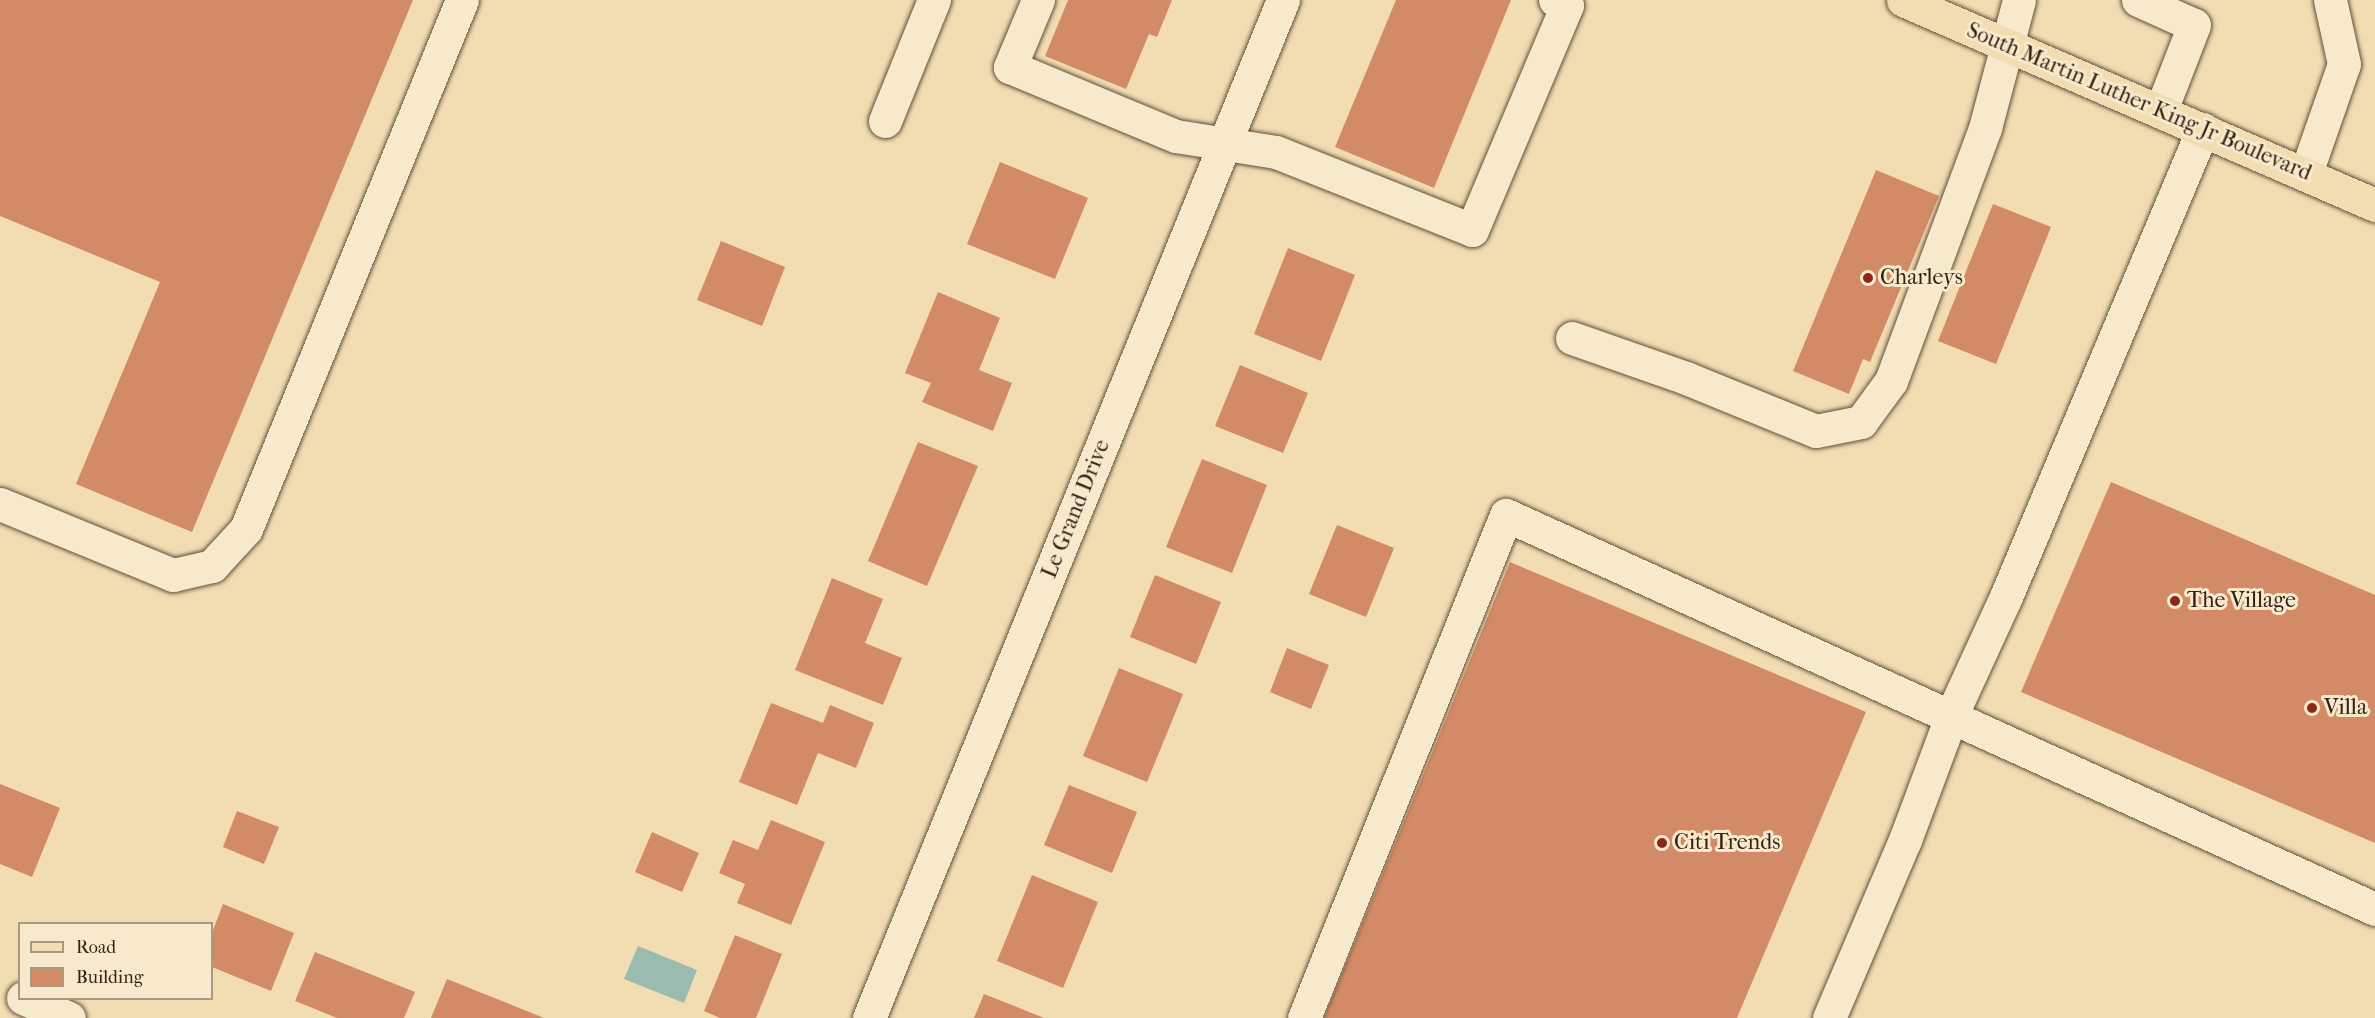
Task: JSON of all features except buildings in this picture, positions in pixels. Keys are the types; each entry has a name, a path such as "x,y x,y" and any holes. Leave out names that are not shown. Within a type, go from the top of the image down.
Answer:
{"main road":[{"name":"South Martin Luther King Jr Boulevard","path":"1903,0 2161,110 2375,205"}],"street":[{"path":"0,504 174,576 212,566 246,529 462,0"},
{"path":"885,121 934,0"},
{"path":"1038,0 1010,67 1176,136 1276,152 1472,230 1567,5 1555,0"},
{"name":"Le Grand Drive","path":"869,1018 1283,0"},
{"path":"1572,338 1686,378 1816,431 1861,422 1891,381 1985,128 2019,0"},
{"path":"2138,0 2194,25 2161,110"},
{"path":"2306,173 2343,63 2330,0"},
{"path":"1829,1018 1905,840 1952,714 2005,599 2203,129"},
{"path":"1304,1018 1506,515 1952,714 2375,909"},
{"path":"0,989 18,997"},
{"path":"25,1000 60,1016"}],"water":[{"path":"638,946 697,970 684,1003 624,979"}],"place":[{"name":"Charleys","path":"1868,278"},
{"name":"The Village","path":"2175,601"},
{"name":"Villa","path":"2312,708"},
{"name":"Citi Trends","path":"1662,843"}]}
